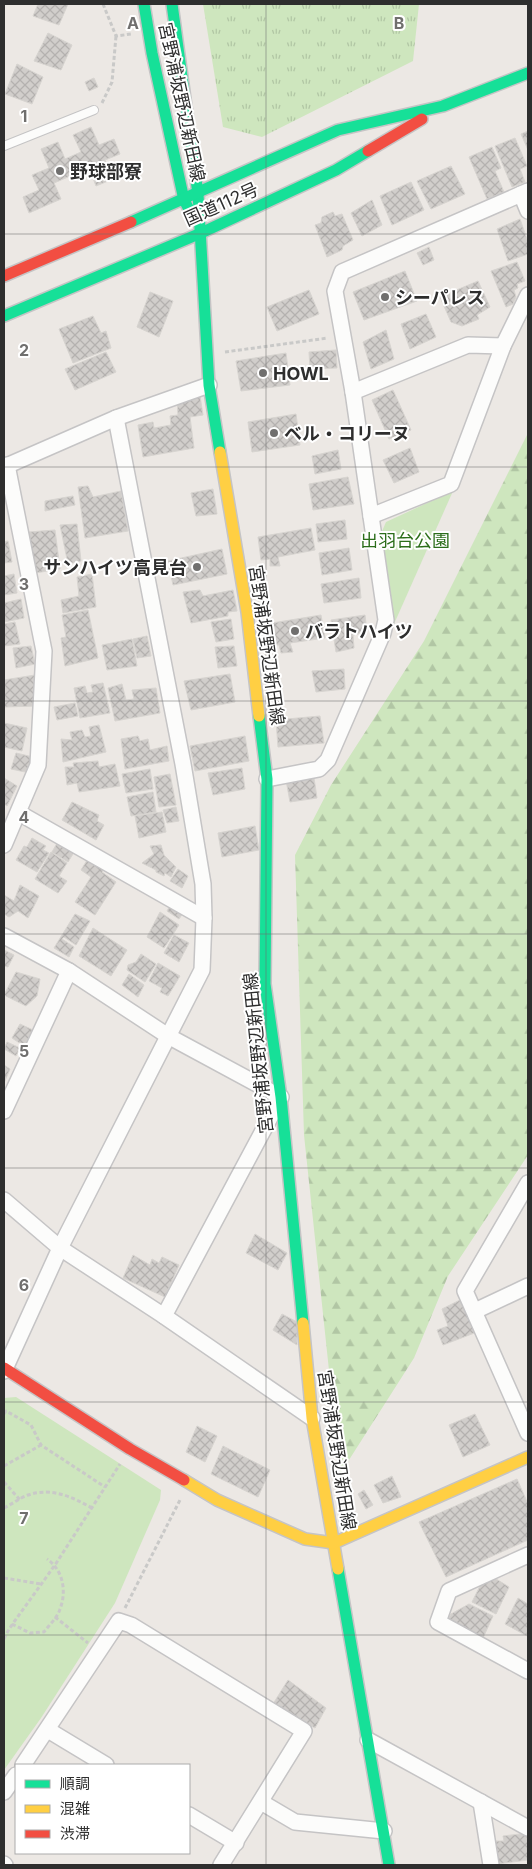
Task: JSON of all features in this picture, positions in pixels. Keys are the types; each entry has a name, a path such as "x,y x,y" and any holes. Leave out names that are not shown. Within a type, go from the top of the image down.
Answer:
{"main road":[{"name":"宮野浦坂野辺新田線","path":"144,4 152,53 184,200 201,233"},
{"name":"宮野浦坂野辺新田線","path":"172,4 198,194 209,385 246,612 267,779 266,984 281,1097 312,1418 389,1865"},
{"name":"国道112号","path":"4,276 198,194 338,130 443,106 528,73"},
{"name":"国道112号","path":"4,316 201,233 336,170 443,106"},
{"path":"4,1370 188,1484 217,1500 305,1539 334,1543 528,1457"}],"street":[{"path":"267,779 319,768 328,760 383,632 386,620 353,392 335,291 342,272 525,192 528,211"},
{"path":"371,516 451,484 503,346 528,295"},
{"path":"353,392 468,345 503,346"},
{"path":"4,845 38,765 44,651 5,466 116,418 209,385"},
{"path":"4,1370 60,1248 202,970 203,884 116,418"},
{"path":"19,813 204,918"},
{"path":"4,936 69,971 168,1036 281,1097 164,1316"},
{"path":"4,1111 69,971"},
{"path":"528,1183 465,1291 528,1433"},
{"path":"4,1200 60,1248 164,1316 312,1418"},
{"path":"475,1311 528,1286"},
{"path":"528,1555 449,1591 438,1622 528,1671"},
{"path":"24,1764 48,1730 118,1621 131,1625 304,1731 221,1865"},
{"path":"48,1730 104,1764"},
{"path":"368,1740 528,1828"},
{"path":"4,1792 15,1776"},
{"path":"261,1802 295,1822 384,1831"},
{"path":"481,1802 491,1865"},
{"path":"190,1816 236,1843"}],"lane":[{"path":"4,146 94,110"}],"path":[{"path":"94,110 101,105 112,82 116,36 103,4"},
{"path":"116,36 148,31"},
{"path":"238,350 343,336"},
{"path":"4,1414 6,1411 31,1425 41,1445 105,1487"},
{"path":"4,1466 41,1445"},
{"path":"4,1639 12,1624 55,1565 130,1449"},
{"path":"4,1482 20,1500"},
{"path":"118,1621 188,1484"},
{"path":"4,1508 29,1495 51,1492 72,1497 92,1508"},
{"path":"12,1624 30,1633 44,1632 60,1611 64,1587 55,1565 47,1559"},
{"path":"4,1578 41,1584"},
{"path":"55,1618 99,1651"}],"green space":[{"path":"203,4 419,4 413,61 262,137 223,127"},
{"path":"528,433 528,1155 448,1276 414,1358 340,1474 304,1135 295,855 331,785 424,641"},
{"name":"出羽台公園","path":"453,491 394,624 380,536 386,522"},
{"path":"16,1397 161,1490 160,1500 115,1603 41,1718 4,1770 4,1398"}],"building":[{"path":"38,4 68,4 59,25 33,16"},
{"path":"48,33 72,45 61,70 34,61"},
{"path":"17,64 43,77 32,104 5,94"},
{"path":"94,78 98,87 89,91 85,82"},
{"name":"野球部寮","path":"91,127 99,145 114,139 120,154 105,160 113,179 96,186 89,168 54,183 61,199 29,213 23,197 39,190 32,175 49,168 41,149 58,142 65,159 81,152 73,135"},
{"path":"528,131 528,150 521,134"},
{"path":"515,138 527,166 520,169 525,182 512,187 495,146"},
{"path":"492,147 501,168 495,171 504,192 487,199 469,157"},
{"path":"451,166 465,194 431,209 417,181"},
{"path":"411,182 424,210 392,225 380,196"},
{"path":"372,200 382,225 362,236 351,213"},
{"path":"333,212 335,216 342,214 353,240 343,246 342,250 327,257 315,225 321,223 322,217"},
{"path":"520,219 528,242 528,254 508,261 497,229"},
{"path":"429,247 434,260 423,265 417,253"},
{"path":"517,262 525,281 517,284 518,288 514,290 516,297 513,304 506,307 491,271"},
{"name":"シーパレス","path":"405,271 417,301 364,320 353,292"},
{"path":"478,281 490,307 477,315 479,319 462,326 451,322 440,297"},
{"path":"309,290 319,314 277,331 267,307"},
{"path":"150,292 173,301 159,337 137,327"},
{"path":"426,314 436,337 410,349 401,324"},
{"path":"93,316 101,333 106,331 111,348 73,363 59,329"},
{"path":"386,330 394,359 371,369 363,342"},
{"path":"336,350 337,368 310,369 309,352"},
{"path":"106,352 116,372 75,390 65,369"},
{"name":"HOWL","path":"286,353 290,385 241,391 236,361"},
{"path":"393,390 411,430 389,439 372,400"},
{"path":"200,396 203,415 190,417 194,448 143,457 138,425 153,422 154,428 171,425 170,416 178,415 177,400"},
{"name":"ベル・コリーヌ","path":"296,414 300,445 252,452 248,422"},
{"path":"410,448 419,472 394,483 383,460"},
{"path":"338,450 341,469 315,474 312,456"},
{"path":"348,477 354,504 313,510 309,484"},
{"path":"88,486 93,497 121,491 128,531 85,538 78,487"},
{"path":"213,489 217,514 196,516 191,493"},
{"path":"73,496 75,505 45,511 45,501"},
{"path":"345,520 347,539 318,542 316,524"},
{"path":"77,524 81,561 68,564 60,525"},
{"path":"311,528 315,550 278,557 280,566 270,566 270,559 261,560 258,537"},
{"path":"55,530 60,569 35,573 29,532"},
{"path":"8,541 12,562 4,563 4,542"},
{"path":"349,548 352,570 322,575 319,553"},
{"name":"サンハイツ高見台","path":"222,549 227,574 173,585 168,561"},
{"path":"14,574 17,593 4,595 4,576"},
{"path":"92,574 96,607 63,613 61,600 79,596 77,577"},
{"path":"359,578 361,598 324,603 321,584"},
{"path":"200,590 203,596 233,590 237,611 228,612 228,616 191,623 183,592"},
{"path":"21,599 24,618 4,622 4,603"},
{"path":"88,610 98,658 65,666 61,638 66,637 62,615"},
{"name":"バラトハイツ","path":"321,615 325,638 290,643 293,652 281,653 279,645 270,645 266,624"},
{"path":"365,615 367,632 353,635 354,648 336,652 331,620"},
{"path":"231,619 234,639 216,642 211,622"},
{"path":"15,622 20,644 4,646 4,624"},
{"path":"147,636 151,656 137,658 133,639"},
{"path":"132,639 137,666 107,670 102,645"},
{"path":"31,646 35,664 16,668 13,648"},
{"path":"234,646 237,666 218,668 215,647"},
{"path":"344,669 345,689 316,692 312,671"},
{"path":"230,674 235,702 191,710 184,681"},
{"path":"35,675 36,706 4,707 4,680"},
{"path":"103,683 110,713 80,718 74,688 85,686 87,693 93,692 91,685"},
{"path":"122,684 126,700 134,699 132,690 156,688 160,713 115,721 108,688"},
{"path":"75,703 78,716 57,720 54,707"},
{"path":"320,716 324,743 278,747 276,720"},
{"path":"4,723 27,728 22,751 4,747"},
{"path":"99,725 106,752 63,762 61,739 72,740 70,732 82,730 85,737 91,736 89,727"},
{"path":"138,736 140,741 148,739 150,750 167,746 169,761 125,769 121,739"},
{"path":"245,736 249,761 195,771 190,746"},
{"path":"16,753 33,757 30,773 11,769"},
{"path":"98,761 99,767 115,764 120,786 79,792 77,783 67,785 65,767 74,767 73,763"},
{"path":"242,768 245,789 213,795 208,773"},
{"path":"150,769 153,789 126,793 122,774"},
{"path":"170,774 176,805 159,807 154,777"},
{"path":"4,778 17,786 7,806 4,804"},
{"path":"314,778 317,798 290,802 286,780"},
{"path":"153,792 156,812 131,816 127,797"},
{"path":"72,802 99,815 97,821 104,825 96,840 62,820"},
{"path":"176,807 179,821 167,823 163,810"},
{"path":"162,812 166,832 139,838 135,816"},
{"path":"255,826 259,850 222,857 218,833"},
{"path":"32,838 46,846 43,850 49,853 37,872 16,860 24,846 27,847"},
{"path":"60,838 76,849 68,862 52,852"},
{"path":"161,845 164,855 176,867 171,877 165,873 164,876 142,863 154,854 150,846"},
{"path":"51,852 67,863 59,876 67,881 58,893 35,879"},
{"path":"89,857 106,866 102,872 116,882 95,915 75,902 91,877 81,870"},
{"path":"178,869 188,876 182,888 170,881"},
{"path":"20,885 39,896 28,918 18,911 9,917 4,914 4,895 14,901"},
{"path":"172,902 185,910 179,919 167,911"},
{"path":"160,912 179,925 164,948 147,937"},
{"path":"75,914 90,921 76,945 64,937 62,939 74,947 69,957 54,948"},
{"path":"93,928 127,950 111,976 79,956"},
{"path":"174,935 189,943 179,962 164,953"},
{"path":"4,950 14,955 8,967 4,966"},
{"path":"141,954 156,964 145,982 127,970 128,965 136,962"},
{"path":"158,963 180,976 168,996 160,992 162,988 149,981"},
{"path":"16,972 40,979 37,996 26,1006 4,995"},
{"path":"129,974 144,985 138,997 122,985"},
{"path":"20,1024 33,1030 24,1046 12,1038"},
{"path":"7,1042 20,1048 16,1056 4,1049"},
{"path":"4,1065 10,1069 4,1083"},
{"path":"255,1234 287,1253 278,1270 246,1253"},
{"path":"133,1255 150,1265 152,1259 159,1263 162,1257 179,1265 165,1297 123,1278"},
{"path":"464,1298 477,1332 443,1345 437,1330 448,1326 442,1309"},
{"path":"282,1314 297,1322 297,1345 273,1330"},
{"path":"475,1414 490,1445 463,1457 449,1425"},
{"path":"197,1426 217,1436 205,1462 186,1452"},
{"path":"223,1446 270,1470 258,1497 211,1474"},
{"path":"392,1476 401,1497 383,1503 374,1485"},
{"path":"517,1479 528,1504 528,1540 446,1577 419,1522"},
{"path":"364,1490 373,1505 366,1509 358,1494"},
{"path":"493,1577 509,1587 496,1614 472,1602 483,1580"},
{"path":"518,1598 528,1604 527,1636 505,1624"},
{"path":"469,1604 493,1616 483,1638 447,1621 451,1614"},
{"path":"288,1680 326,1708 315,1728 273,1704"},
{"path":"528,1833 528,1860 497,1864 495,1841 504,1841 503,1836"}],"traffic: fast":[{"path":"144,4 152,53 184,200 191,213"},
{"path":"172,4 198,194 209,385 220,452"},
{"path":"131,222 338,130 443,106 528,73"},
{"path":"4,316 201,233 336,170 368,151"},
{"path":"259,716 267,779 265,984 281,1097 303,1323"},
{"path":"338,1569 389,1865"}],"traffic: slow":[{"path":"220,452 247,612 259,716"},
{"path":"303,1323 312,1418 338,1569"},
{"path":"184,1480 217,1500 305,1539 334,1543 528,1457"}],"traffic: jam":[{"path":"368,151 422,119"},
{"path":"4,276 131,222"},
{"path":"4,1368 130,1449 184,1480"}],"place":[{"name":"野球部寮","path":"60,171"},
{"name":"シーパレス","path":"385,297"},
{"name":"HOWL","path":"263,373"},
{"name":"ベル・コリーヌ","path":"274,433"},
{"name":"サンハイツ高見台","path":"197,567"},
{"name":"バラトハイツ","path":"295,631"}]}
